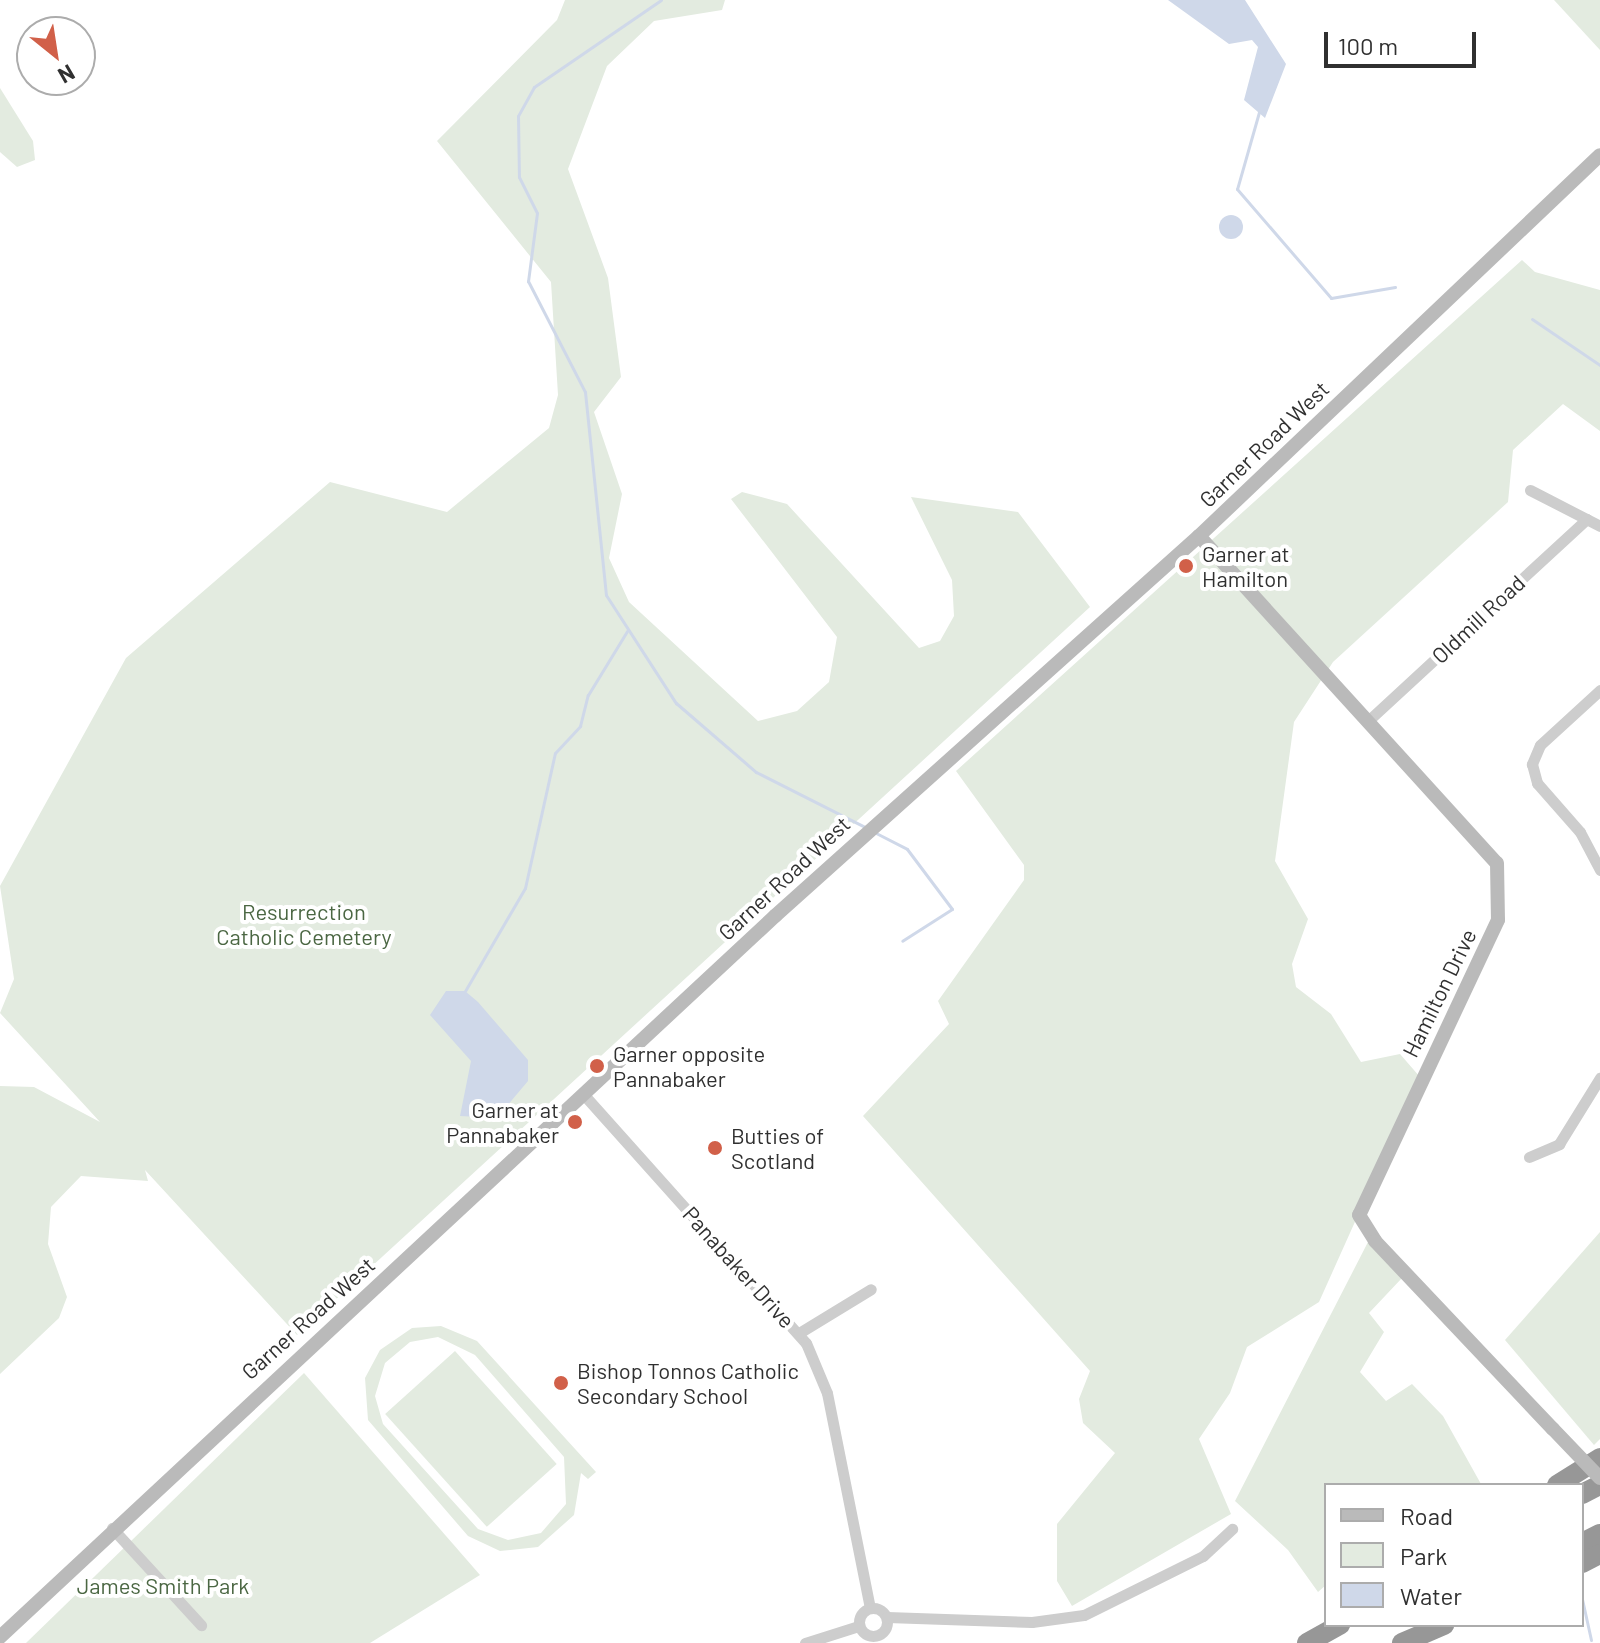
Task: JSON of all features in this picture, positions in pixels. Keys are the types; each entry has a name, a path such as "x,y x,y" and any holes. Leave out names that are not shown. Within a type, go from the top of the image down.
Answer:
{"highway":[{"path":"1560,1483 1600,1458"},
{"path":"1307,1643 1336,1627"},
{"path":"1400,1643 1428,1627"},
{"path":"1400,1643 1439,1627"}],"main road":[{"name":"Garner Road West","path":"0,1637 112,1528 1199,536 1600,155"},
{"name":"Hamilton Drive","path":"1199,536 1487,846 1503,896 1359,1215 1375,1241 1600,1478"}],"street":[{"path":"1530,490 1600,526"},
{"name":"Oldmill Road","path":"1370,719 1587,519"},
{"path":"1600,690 1540,745 1532,764 1537,783 1580,832 1600,870"},
{"path":"1529,1157 1559,1144 1600,1078"},
{"name":"Panabaker Drive","path":"585,1096 799,1333 827,1393 870,1608"},
{"path":"799,1333 871,1289"},
{"path":"112,1528 201,1625"},
{"path":"805,1643 859,1626 870,1608 887,1617 1032,1622 1084,1615 1203,1556 1232,1529"},
{"path":"859,1626 877,1636 887,1617"}],"green space":[{"name":"Resurrection Catholic Cemetery","path":"565,0 725,0 722,10 654,21 607,66 568,169 608,278 621,377 594,412 622,494 609,558 629,602 758,721 797,711 829,682 837,637 731,499 742,492 787,504 919,648 940,641 954,616 952,580 911,497 1018,512 1090,607 297,1335 145,1170 148,1181 81,1176 51,1207 48,1244 67,1297 59,1318 0,1374 0,1086 34,1087 100,1122 0,1013 14,979 0,886 126,658 330,482 447,512 549,428 558,395 551,282 437,141 557,20"},
{"path":"1554,0 1600,0 1600,50"},
{"path":"0,88 33,141 35,160 17,167 0,152"},
{"path":"1522,260 1535,272 1600,290 1600,431 1563,404 1513,450 1508,502 1333,662 1294,722 1275,861 1308,919 1292,964 1296,987 1331,1014 1361,1062 1400,1054 1420,1077 1319,1302 1247,1347 1230,1393 1199,1439 1231,1514 1072,1606 1057,1581 1057,1524 1115,1453 1083,1423 1079,1399 1090,1371 863,1116 949,1024 938,1001 1024,880 1024,865 956,771"},
{"path":"1600,1232 1600,1439 1594,1445 1505,1340"},
{"path":"1368,1242 1402,1278 1369,1313 1384,1332 1360,1372 1386,1401 1412,1384 1443,1416 1480,1483 1324,1483 1324,1587 1318,1592 1288,1550 1235,1501"},
{"path":"441,1326 477,1341 596,1472 588,1479 581,1473 574,1515 538,1547 500,1551 468,1536 368,1420 365,1378 380,1350 412,1328","holes":["438,1337 475,1355 564,1457 566,1504 541,1533 508,1540 478,1529 383,1424 375,1396 385,1363 410,1342"]},
{"path":"455,1351 557,1464 487,1527 385,1414"},
{"name":"James Smith Park","path":"304,1373 480,1575 370,1643 26,1643"}],"water":[{"path":"1168,0 1245,0 1286,64 1265,118 1244,100 1258,47 1252,40 1229,44"},
{"path":"1231,215 1240,218 1243,227 1240,236 1231,239 1222,236 1219,227 1222,218"},
{"path":"446,991 465,991 528,1060 528,1081 497,1118 460,1116 471,1061 430,1015"}],"waterway":[{"path":"661,0 534,87 518,116 519,177 537,213 528,281 585,392 606,595 676,703 756,772 867,828"},
{"path":"1259,112 1237,189 1331,298 1395,287"},
{"path":"1532,319 1600,365"},
{"path":"465,991 525,888 555,753 580,726 588,695 627,631"},
{"path":"874,832 907,849 952,909 902,941"},
{"path":"1584,1608 1591,1640"}],"place":[{"name":"Garner at Hamilton","path":"1186,566"},
{"name":"Garner opposite Pannabaker","path":"597,1066"},
{"name":"Garner at Pannabaker","path":"575,1122"},
{"name":"Butties of Scotland","path":"715,1148"},
{"name":"Bishop Tonnos Catholic Secondary School","path":"561,1383"}]}
